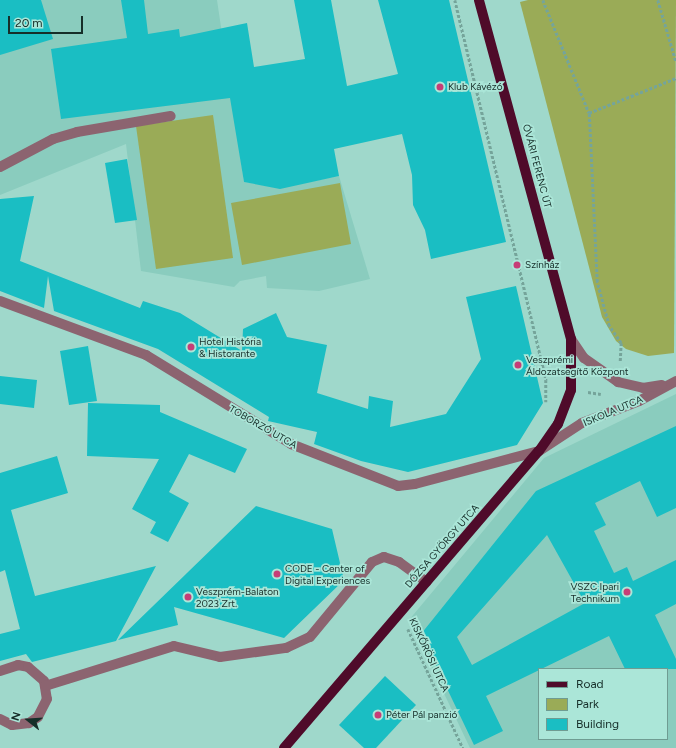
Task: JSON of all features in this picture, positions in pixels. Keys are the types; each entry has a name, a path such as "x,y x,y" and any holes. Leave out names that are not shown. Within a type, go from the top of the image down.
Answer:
{"main road":[{"name":"ÓVÁRI FERENC ÚT","path":"479,0 571,339"},
{"name":"DÓZSA GYÖRGY UTCA","path":"284,748 539,451 558,424 571,390 571,339"}],"street":[{"path":"0,167 65,135 171,116"},
{"name":"TOBORZÓ UTCA","path":"0,302 146,355 291,444 382,482 415,484 539,451"},
{"name":"ISKOLA UTCA","path":"571,339 584,358 618,382 643,388 672,382"},
{"name":"ISKOLA UTCA","path":"539,451 582,423 639,401 672,382"},
{"path":"45,686 174,646 220,657 286,648 310,637 372,562 384,557 399,562 427,582"},
{"path":"0,671 18,665 28,667 45,686 47,699 38,717 19,725 0,719"}],"path":[{"path":"455,0 546,380 546,410"},
{"path":"543,0 589,113 597,282 610,326 621,343"},
{"path":"658,0 676,61"},
{"path":"589,113 676,78"},
{"name":"KISKŐRÖSI UTCA","path":"400,613 463,748"}],"shaded area":[{"path":"0,0 217,0 244,182 280,188 339,176 370,279 319,291 267,288 266,276 240,281 234,287 141,271 126,144 0,195"},
{"path":"676,394 676,748 470,748 409,620 544,458"}],"green space":[{"path":"528,0 676,0 674,353 648,356 626,349 616,341 602,317 520,2"},
{"path":"213,115 233,258 156,269 136,126"},
{"path":"340,183 351,244 242,265 231,203"}],"building":[{"path":"0,0 41,0 53,39 0,55"},
{"path":"121,0 144,0 148,34 179,29 180,37 247,23 254,67 305,59 294,0 331,0 347,86 398,74 378,0 449,0 506,242 431,259 425,230 413,205 412,175 402,134 334,149 339,176 280,189 244,182 230,98 61,119 51,49 127,38"},
{"path":"127,159 137,220 115,223 105,163"},
{"path":"34,196 20,261 140,308 143,301 180,313 242,351 243,329 276,313 287,337 327,345 317,393 368,409 369,396 393,401 390,427 446,414 481,359 466,297 516,286 543,403 517,445 408,472 361,461 314,444 317,432 268,421 269,417 158,349 54,311 48,276 44,308 0,291 0,199"},
{"path":"88,346 97,401 69,405 60,351"},
{"path":"0,376 37,380 34,408 0,404"},
{"path":"88,403 160,405 160,412 247,449 235,473 189,454 169,492 189,503 168,542 150,533 156,522 132,509 159,459 87,456"},
{"name":"VSZC Ipari Technikum","path":"676,426 676,508 657,517 640,481 595,503 606,525 594,531 614,573 627,567 633,581 676,560 676,604 655,615 676,659 676,669 625,668 609,636 543,668 538,668 538,671 486,696 503,731 474,745 421,634 536,491","holes":["547,535 585,603 472,665 457,637"]},
{"path":"57,456 68,493 11,510 35,596 156,566 116,641 32,662 26,654 0,661 0,634 20,629 5,570 0,572 0,473"},
{"path":"256,506 332,529 344,580 284,638 174,607 178,625 118,640"},
{"name":"Péter Pál panzió","path":"385,676 416,705 376,748 364,748 339,725"}],"place":[{"name":"Klub Kávézó","path":"440,87"},
{"name":"Színház","path":"517,265"},
{"name":"Hotel História & Historante","path":"191,347"},
{"name":"Veszprémi Áldozatsegítő Központ","path":"518,365"},
{"name":"CODE - Center of Digital Experiences","path":"277,574"},
{"name":"VSZC Ipari Technikum","path":"627,592"},
{"name":"Veszprém-Balaton 2023 Zrt.","path":"188,597"},
{"name":"Péter Pál panzió","path":"378,715"}]}
